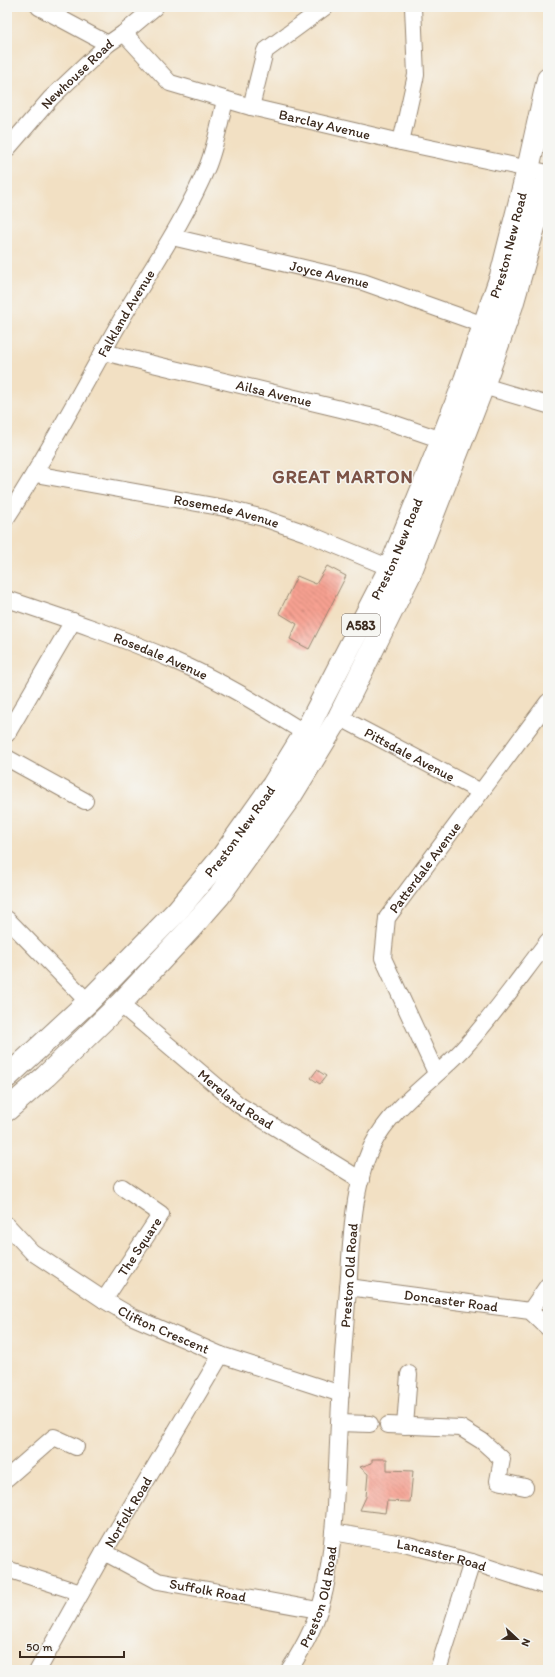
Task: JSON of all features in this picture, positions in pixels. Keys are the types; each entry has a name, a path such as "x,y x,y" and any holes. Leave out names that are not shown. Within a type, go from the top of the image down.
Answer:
{"highway":[{"name":"Preston New Road","path":"7,1110 46,1076 120,1004 190,929 223,890 290,797 339,717 399,572 474,383 484,325 538,171 548,79"},
{"name":"Preston New Road","path":"7,1077 88,1002 176,911 222,857 273,785 305,733 399,572 442,440 474,383 512,305 543,215 548,178"}],"street":[{"path":"39,7 108,44"},
{"name":"Newhouse Road","path":"7,149 51,98 108,44 124,33 155,7"},
{"path":"251,107 265,51 325,7"},
{"path":"401,142 416,75 413,7"},
{"name":"Barclay Avenue","path":"124,33 170,83 251,107 401,142 538,171"},
{"name":"Falkland Avenue","path":"7,517 35,474 103,352 172,237 208,165 225,100"},
{"name":"Joyce Avenue","path":"172,237 363,282 484,325"},
{"name":"Ailsa Avenue","path":"103,352 378,418 442,440"},
{"path":"474,383 548,405"},
{"name":"Rosemede Avenue","path":"35,474 225,508 255,516 306,533 399,572"},
{"name":"Rosedale Avenue","path":"7,599 73,621 176,661 245,696 305,733"},
{"path":"7,734 73,621"},
{"name":"Patterdale Avenue","path":"436,1073 383,958 387,918 548,702"},
{"name":"Pittsdale Avenue","path":"339,717 481,792"},
{"path":"7,758 85,801"},
{"path":"7,919 88,1002"},
{"name":"Preston Old Road","path":"289,1670 303,1648 325,1589 332,1532 352,1230 361,1180 372,1147 381,1131 400,1109 436,1073 461,1051 488,1021 548,940"},
{"name":"Mereland Road","path":"120,1004 239,1105 361,1180"},
{"name":"The Square","path":"104,1300 162,1214 122,1187"},
{"name":"Clifton Crescent","path":"7,1226 32,1252 104,1300 133,1317 221,1355 340,1394"},
{"path":"548,1285 530,1311 548,1328"},
{"name":"Doncaster Road","path":"348,1286 530,1311"},
{"name":"Norfolk Road","path":"38,1670 104,1552 221,1355"},
{"path":"405,1426 409,1374"},
{"path":"339,1423 370,1424"},
{"path":"388,1425 462,1428 482,1441 502,1459 498,1481 525,1487"},
{"path":"7,1478 54,1437 76,1447"},
{"name":"Lancaster Road","path":"332,1532 408,1546 472,1562 548,1587"},
{"name":"Suffolk Road","path":"104,1552 158,1580 318,1610"},
{"path":"438,1670 472,1562"},
{"path":"7,1569 81,1593"}],"building":[{"path":"327,566 346,576 309,649 290,639 297,624 279,613 297,576 316,584"},
{"path":"317,1070 326,1076 320,1084 311,1078"},
{"path":"372,1459 387,1459 387,1470 413,1471 410,1502 387,1501 385,1513 360,1510 366,1497 368,1474 360,1467 372,1463"}],"district":[{"name":"GREAT MARTON","path":"343,477"}]}
